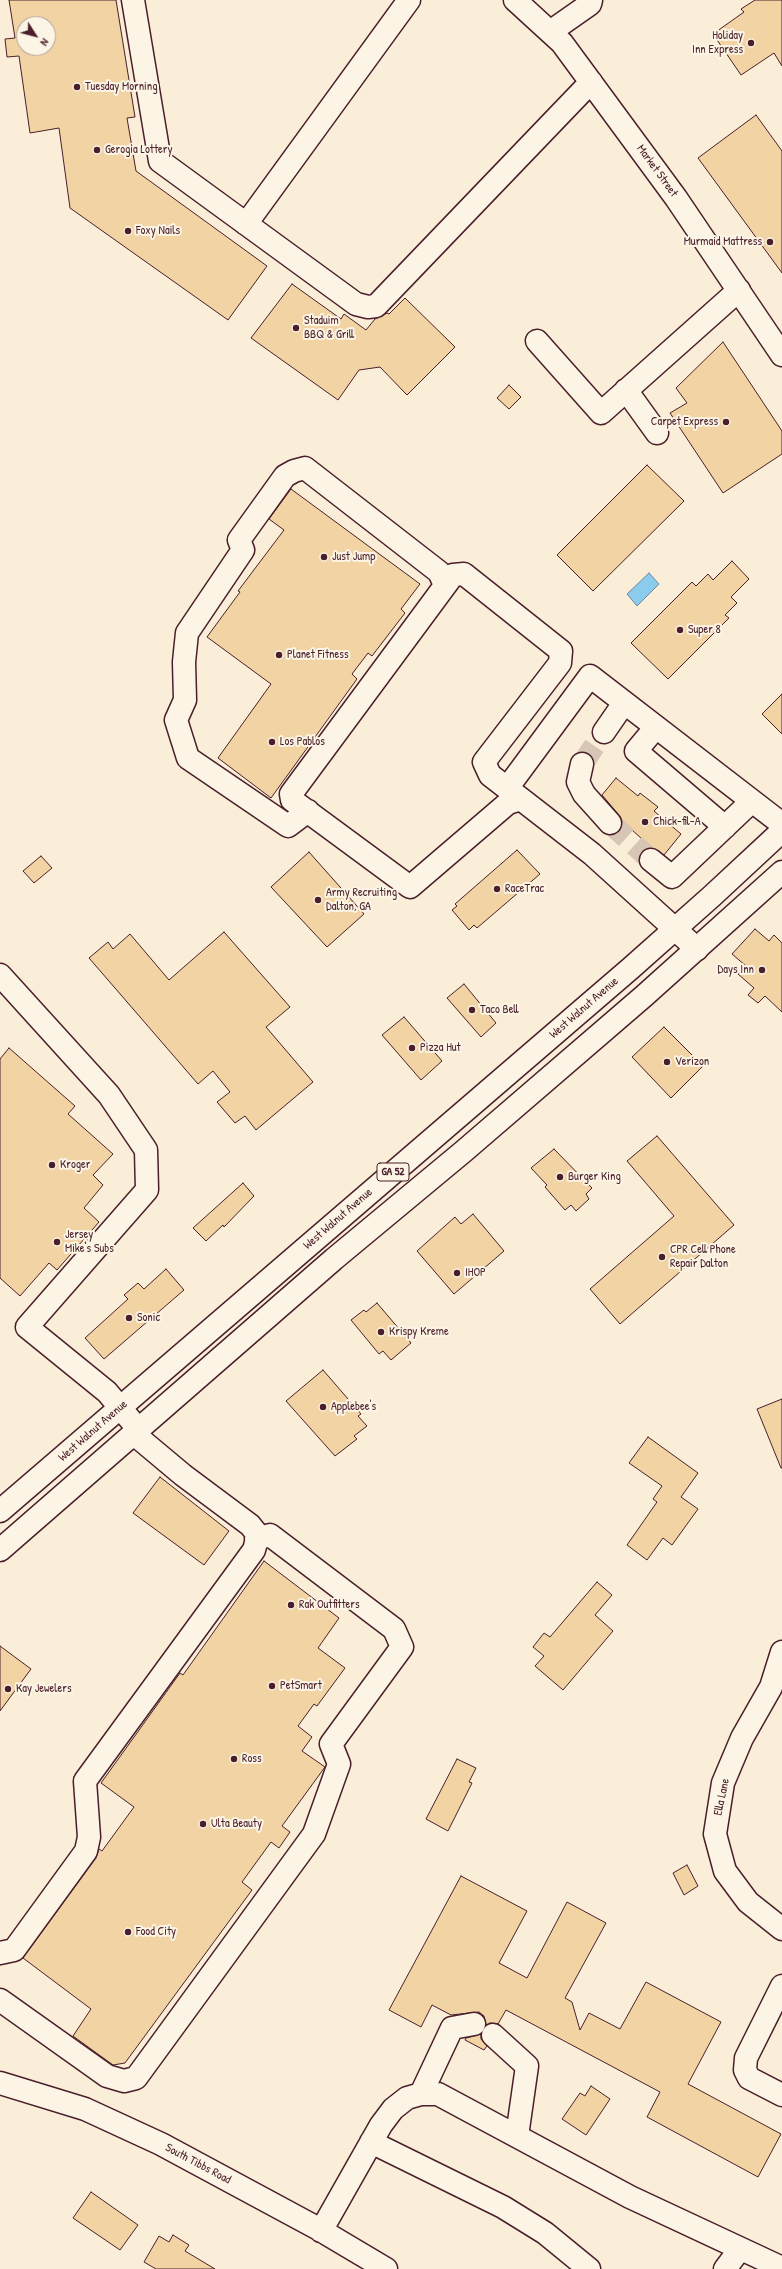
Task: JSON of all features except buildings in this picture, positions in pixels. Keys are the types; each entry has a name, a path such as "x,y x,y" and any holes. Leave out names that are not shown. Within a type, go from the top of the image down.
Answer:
{"main road":[{"path":"133,0 160,161 356,304 368,307 376,306 591,82"},
{"path":"246,224 409,0"},
{"name":"Market Street","path":"515,0 562,43 676,198 782,355"},
{"path":"550,32 590,4 591,0"},
{"path":"537,341 601,413 739,290"},
{"path":"626,390 657,433"},
{"path":"308,811 288,826 188,758 176,720 184,700 184,662 187,633 243,550 240,540 285,476 294,471 305,468 439,572 445,585"},
{"path":"697,949 592,854 514,793 490,775 484,762 560,663 561,651 464,574 453,575 445,585 291,794 292,800 410,887 508,803 514,793 590,676 782,824"},
{"path":"604,732 624,703"},
{"path":"656,727 636,751 725,827"},
{"path":"582,764 578,782 584,794 610,823"},
{"path":"651,860 672,877 752,802"},
{"name":"West Walnut Avenue","path":"0,1510 675,930 782,831"},
{"name":"GA 52","path":"0,1550 136,1433 334,1258 464,1151 697,949 782,872"},
{"path":"0,975 109,1095 146,1150 147,1190 27,1327 107,1392 120,1407 140,1439 250,1525 258,1535 254,1550 85,1781 89,1836 86,1851 14,1950 0,1953"},
{"path":"0,2000 107,2076 124,2081 136,2078 314,1834 339,1764 331,1744 402,1647 394,1629 270,1535 256,1540"},
{"name":"Ella Lane","path":"782,1652 771,1687 742,1738 723,1783 715,1834 725,1871 748,1902 782,1929"},
{"path":"782,1986 746,2058 745,2070 749,2078 782,2095"},
{"path":"421,2094 452,2028 474,2024"},
{"path":"493,2035 527,2066 516,2136"},
{"name":"South Tibbs Road","path":"0,2083 92,2113 161,2144 321,2231 386,2269"},
{"path":"321,2231 371,2142 393,2109 407,2098 421,2094 438,2094 630,2198 782,2268"},
{"path":"371,2142 504,2207 545,2233 589,2269"},
{"path":"725,2269 740,2248"}],"water":[{"path":"649,573 659,584 637,606 627,594"}],"tunnel":[{"path":"582,764 604,732"},
{"path":"610,823 651,860"}],"place":[{"name":"Holiday Inn Express","path":"751,43"},
{"name":"Tuesday Morning","path":"77,87"},
{"name":"Gerogia Lottery","path":"97,150"},
{"name":"Foxy Nails","path":"128,231"},
{"name":"Murmaid Mattress","path":"770,242"},
{"name":"Staduim BBQ & Grill","path":"296,328"},
{"name":"Carpet Express","path":"726,422"},
{"name":"Just Jump","path":"324,557"},
{"name":"Super 8","path":"680,630"},
{"name":"Planet Fitness","path":"279,655"},
{"name":"Los Pablos","path":"272,742"},
{"name":"Chick-fil-A","path":"645,822"},
{"name":"RaceTrac","path":"497,889"},
{"name":"Army Recruiting Dalton, GA","path":"318,900"},
{"name":"Days Inn","path":"762,970"},
{"name":"Taco Bell","path":"472,1010"},
{"name":"Pizza Hut","path":"412,1048"},
{"name":"Verizon","path":"667,1062"},
{"name":"Kroger","path":"52,1165"},
{"name":"Burger King","path":"560,1177"},
{"name":"Jersey Mike's Subs","path":"57,1242"},
{"name":"CPR Cell Phone Repair Dalton","path":"662,1257"},
{"name":"IHOP","path":"457,1273"},
{"name":"Sonic","path":"129,1318"},
{"name":"Krispy Kreme","path":"381,1332"},
{"name":"Applebee's","path":"323,1407"},
{"name":"Rak Outfitters","path":"291,1605"},
{"name":"PetSmart","path":"272,1686"},
{"name":"Kay Jewelers","path":"8,1689"},
{"name":"Ross","path":"234,1759"},
{"name":"Ulta Beauty","path":"203,1824"},
{"name":"Food City","path":"128,1932"}]}
